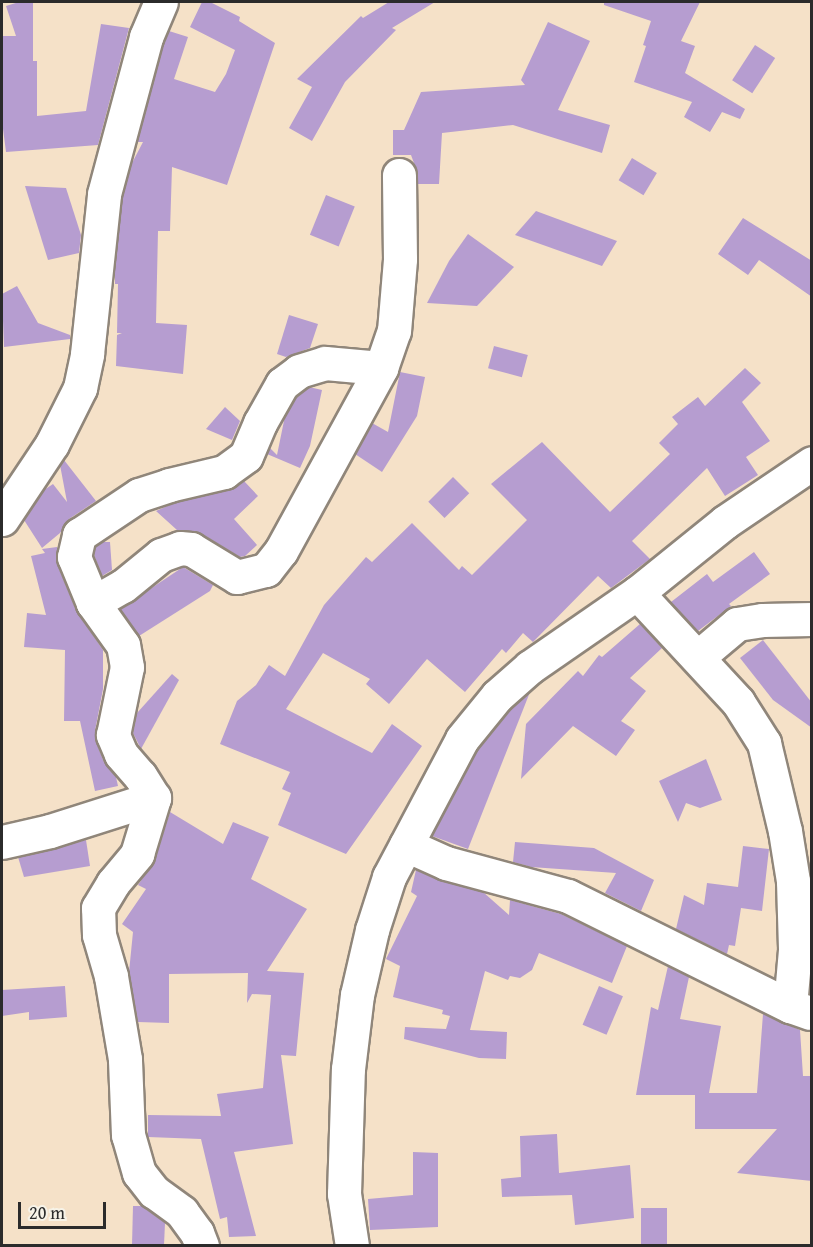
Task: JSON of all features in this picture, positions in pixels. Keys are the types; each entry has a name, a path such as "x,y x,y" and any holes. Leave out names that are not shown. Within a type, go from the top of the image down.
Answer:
{"street":[{"path":"2,519 52,444 80,388 88,344 104,194 146,37 161,2"},
{"path":"93,603 123,586 161,555 180,548 191,549 237,577 266,570 287,541 381,368 394,331 400,259 399,176"},
{"path":"202,1245 197,1233 182,1212 154,1192 139,1173 128,1135 125,1059 111,976 99,935 98,908 113,883 137,854 154,798 140,776 121,754 113,735 127,667 123,645 93,603 74,557 79,535 139,495 169,484 224,472 246,456 260,423 282,384 299,371 325,363 381,368"},
{"path":"352,1245 344,1194 348,1069 357,995 372,930 386,887 462,739 497,696 530,667 637,593 725,522 812,463"},
{"path":"637,593 738,702 764,743 793,881 795,950 801,1010"},
{"path":"698,657 737,624 762,620 812,619"},
{"path":"2,842 50,831 154,798"},
{"path":"406,845 446,863 568,896 801,1010"}],"building":[{"path":"19,2 33,2 33,61 37,61 37,116 86,111 101,24 129,28 98,145 6,152 2,121 2,36 16,36 6,6"},
{"path":"202,2 210,2 240,17 239,21 275,43 227,185 172,167 170,231 158,231 156,323 187,325 183,374 116,366 117,335 122,333 117,333 118,284 115,284 115,266 122,197 131,165 143,142 137,142 164,43 169,31 188,37 174,79 215,92 226,74 235,50 190,27"},
{"path":"389,2 435,2 392,28 396,30 345,82 312,141 289,128 312,87 297,79 361,16 363,18"},
{"path":"604,2 700,2 681,41 695,46 685,73 745,109 740,119 722,112 710,132 684,117 692,102 634,82 646,46 643,45 651,21 604,5"},
{"path":"548,22 590,41 558,110 610,125 602,153 513,125 442,133 439,184 418,184 418,174 411,155 393,155 393,130 404,130 421,92 525,85 521,80"},
{"path":"755,45 775,58 752,93 732,80"},
{"path":"632,158 657,173 643,195 619,180"},
{"path":"25,186 66,188 81,235 79,253 48,260"},
{"path":"326,195 355,207 339,246 310,235"},
{"path":"536,211 617,241 602,266 515,235"},
{"path":"743,218 812,261 812,297 759,260 748,275 718,254"},
{"path":"468,234 514,267 477,306 427,303 449,261"},
{"path":"17,286 38,323 70,335 70,339 4,347 2,294"},
{"path":"289,315 318,324 310,348 286,357 277,354"},
{"path":"494,346 528,355 522,377 488,368"},
{"path":"745,368 761,383 742,402 770,441 746,457 758,475 725,496 707,468 632,541 650,559 611,588 598,576 533,642 523,633 506,653 502,649 465,692 427,659 389,704 366,684 370,679 323,653 286,709 372,753 392,724 422,746 346,854 278,825 291,793 282,789 290,772 220,744 237,701 256,685 269,665 285,676 324,605 366,557 372,562 412,523 459,570 462,566 472,575 527,520 491,484 542,442 610,512 670,454 659,443 678,424 672,417 698,397 705,406"},
{"path":"400,372 425,377 417,416 382,472 355,454 372,423 388,432"},
{"path":"309,387 322,390 310,446 300,468 267,454 270,448 277,455 285,416 296,397"},
{"path":"225,407 240,421 232,440 206,429"},
{"path":"64,460 96,501 69,519 60,533 42,548 24,520 44,490 53,484 67,502 60,465"},
{"path":"453,477 469,493 445,518 428,502"},
{"path":"244,481 258,496 234,519 257,545 245,556 240,557 200,533 177,530 156,511 174,503 228,490"},
{"path":"102,542 110,542 112,570 102,576 94,555 96,546"},
{"path":"57,547 57,564 76,610 103,650 103,689 95,731 96,742 104,762 116,777 118,786 95,791 80,721 64,721 65,650 24,647 27,613 46,615 31,556 45,553 42,549"},
{"path":"754,552 770,574 729,604 731,606 698,631 671,602 707,574 713,582"},
{"path":"183,567 213,585 210,591 139,636 120,609"},
{"path":"640,624 662,648 630,678 646,691 621,721 635,730 616,756 573,726 521,779 526,724 578,671 583,676 599,655 602,657"},
{"path":"763,640 812,703 812,728 773,700 740,658"},
{"path":"172,674 179,680 141,749 133,733 137,713"},
{"path":"530,692 468,849 432,836 478,749 511,709"},
{"path":"706,759 722,800 700,808 686,803 678,822 659,781"},
{"path":"170,812 223,844 233,822 269,837 251,879 307,909 267,971 304,973 296,1056 281,1055 293,1144 234,1152 256,1236 229,1237 227,1217 220,1219 201,1139 148,1137 148,1115 221,1116 217,1094 263,1088 271,995 252,994 247,1003 248,973 169,974 169,1023 138,1022 129,972 133,932 122,924 146,889 138,885 155,860"},
{"path":"86,840 90,866 24,877 18,857"},
{"path":"515,842 594,848 654,880 641,911 605,893 616,873 531,867 513,862"},
{"path":"743,846 769,849 762,911 741,908 735,946 729,945 727,954 676,929 684,895 704,905 707,883 738,887"},
{"path":"416,870 441,881 483,892 509,915 510,900 561,914 627,946 612,983 539,953 532,970 520,978 510,976 508,980 485,971 470,1030 507,1032 506,1059 479,1058 404,1039 405,1027 446,1029 450,1016 442,1014 443,1010 393,997 400,966 386,959 417,896 411,892"},
{"path":"668,966 689,977 680,1019 721,1026 709,1093 757,1093 763,1014 800,1030 803,1076 812,1076 812,1181 737,1173 777,1129 695,1129 695,1095 636,1095 651,1007 658,1010"},
{"path":"65,986 67,1017 29,1020 29,1012 2,1016 2,990"},
{"path":"599,986 623,996 607,1035 583,1025"},
{"path":"557,1134 559,1173 630,1165 634,1218 575,1225 572,1195 502,1197 501,1179 521,1177 520,1136"},
{"path":"413,1152 438,1153 438,1227 370,1230 368,1199 413,1195"},
{"path":"133,1206 142,1206 165,1223 164,1245 132,1245"},
{"path":"641,1208 667,1208 667,1245 641,1245"}]}
